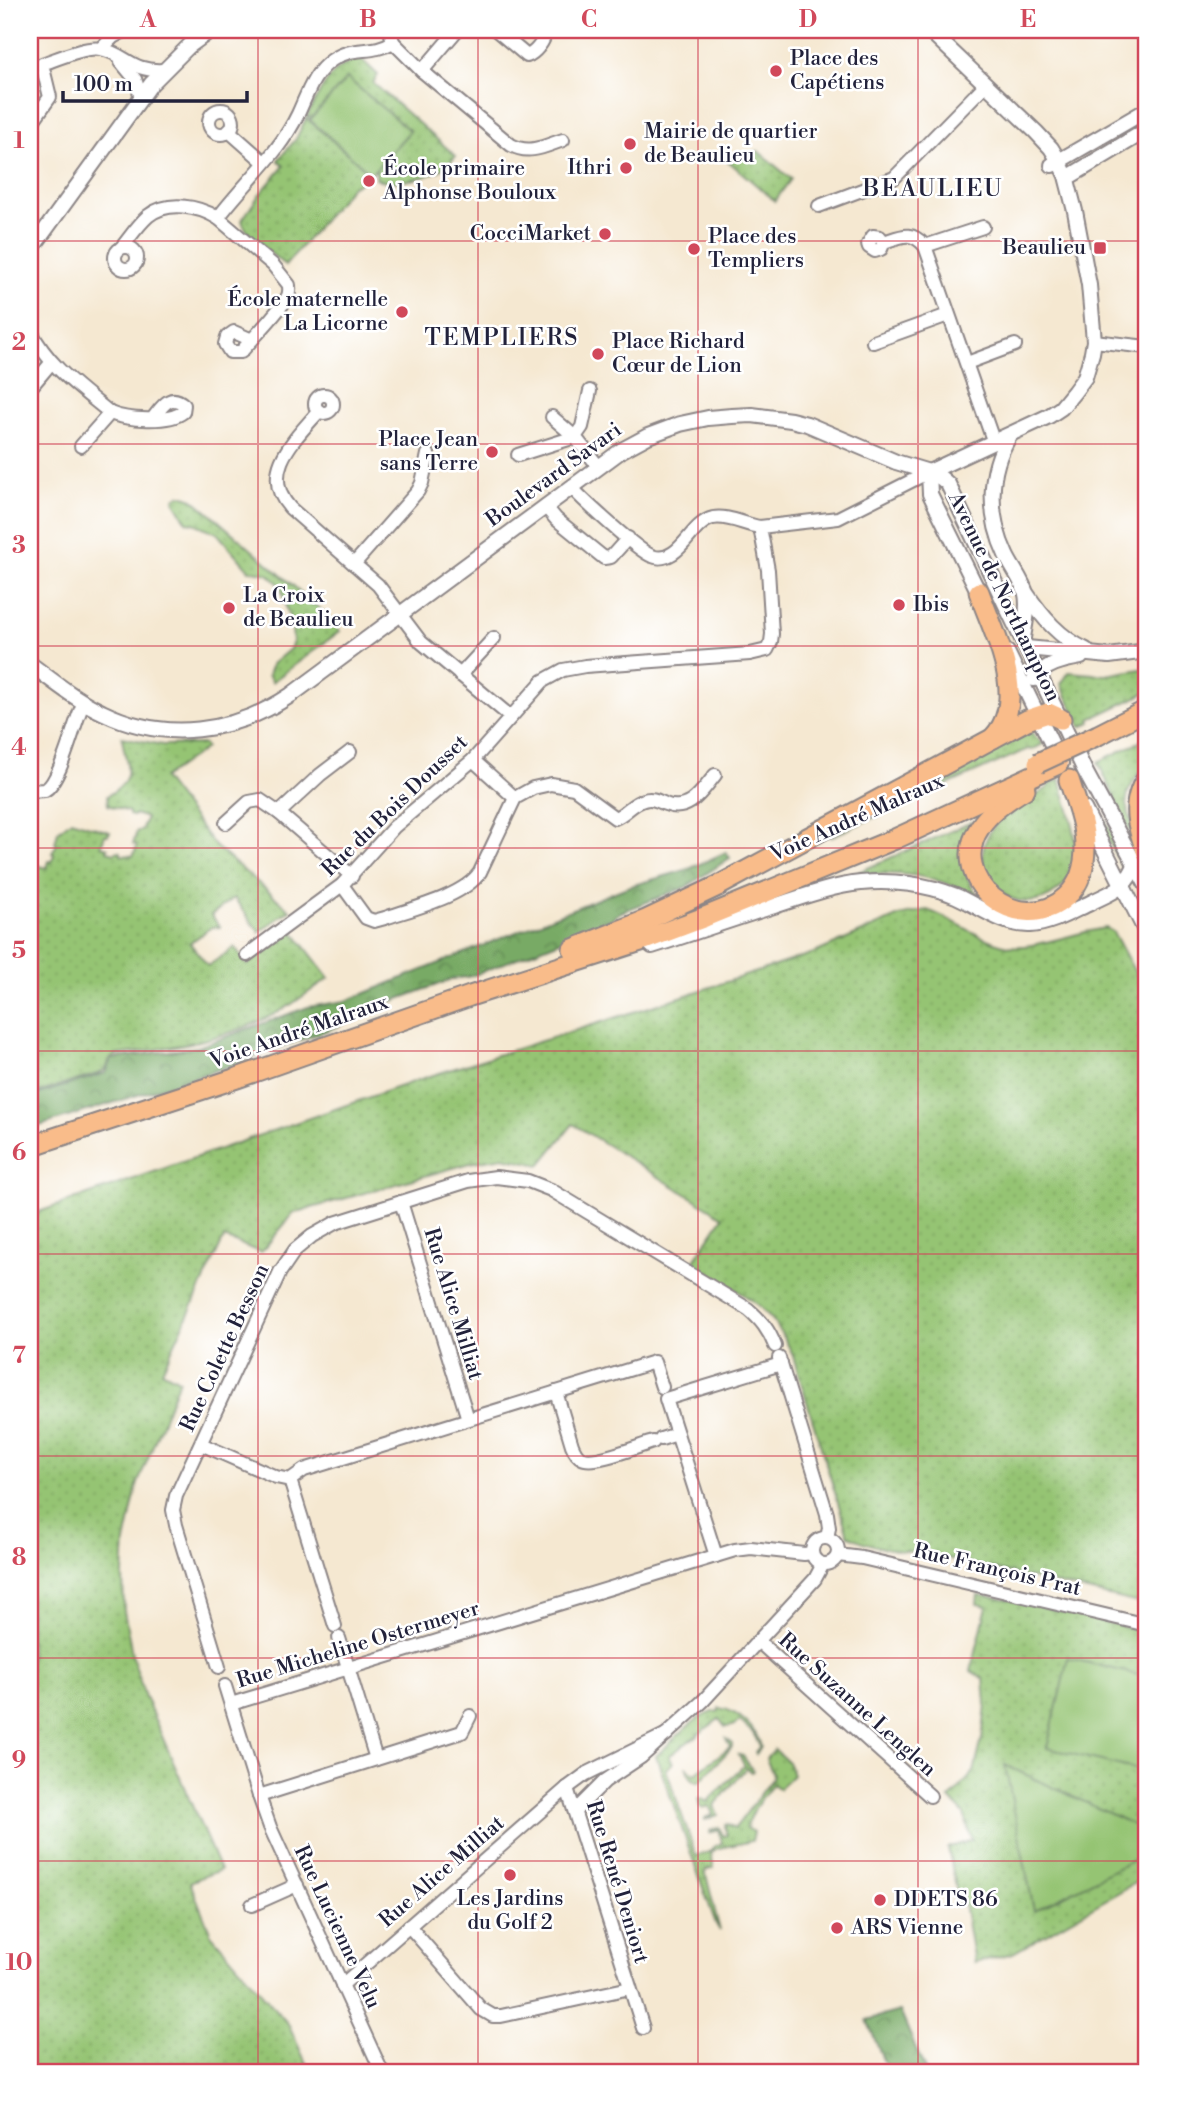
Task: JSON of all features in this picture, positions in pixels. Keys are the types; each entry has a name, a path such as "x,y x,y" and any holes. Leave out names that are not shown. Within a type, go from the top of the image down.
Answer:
{"main road":[{"path":"979,592 1005,665 1011,696 1004,724 989,741"},
{"name":"Voie André Malraux","path":"30,1146 237,1079 581,959 1051,771 1147,710"},
{"path":"470,996 718,886 1038,716 1048,713 1061,719"},
{"name":"Voie André Malraux","path":"1099,739 1147,720"},
{"path":"1051,771 1084,828 1085,857 1082,871 1072,892 1062,901 1040,911 1017,911 996,901 981,886 973,870 973,841 981,824 990,815 1051,771"},
{"path":"1141,858 1136,811 1147,778"}],"street":[{"path":"101,49 113,37 126,30"},
{"path":"30,251 163,70 211,30"},
{"path":"422,71 457,30"},
{"path":"496,30 527,55 532,54 543,40 545,33 541,30"},
{"path":"571,487 649,555 662,557 674,552 702,523 710,519 725,518 760,527 838,518 1049,416 1069,399 1085,377 1094,341 1086,237 1061,169 1051,148 929,30"},
{"path":"218,218 285,138 311,85 327,63 347,51 383,48 391,36 422,71 517,148 531,150 563,140"},
{"path":"30,125 50,97 49,86 36,66 83,50 101,49 143,69 163,70"},
{"path":"117,56 135,79 141,97"},
{"path":"819,206 894,178 986,84"},
{"path":"1061,169 1147,110"},
{"path":"1061,169 1147,130"},
{"path":"229,131 264,162"},
{"path":"122,247 149,215 165,208 189,208 208,212 218,218 272,265 288,283 287,297 251,340"},
{"path":"925,246 983,227"},
{"path":"884,242 912,236 925,246 994,443"},
{"path":"873,342 948,315"},
{"path":"30,330 51,363 110,413 128,418 153,418"},
{"path":"1094,341 1147,347"},
{"path":"967,363 1015,345"},
{"path":"30,388 51,363"},
{"path":"517,455 575,437 582,427 590,391"},
{"path":"319,411 281,459 278,473 280,491 289,508 384,592 421,642 510,717"},
{"path":"81,446 110,413"},
{"name":"Boulevard Savari","path":"30,664 84,702 119,719 164,730 200,730 235,723 280,703 599,467 634,443 665,429 708,418 752,415 791,420 807,424 896,462 929,472"},
{"path":"552,417 575,437 599,467"},
{"path":"1010,435 994,471 993,509 1002,546 1026,593 1042,616 1064,637 1095,655"},
{"path":"354,564 418,491 428,454"},
{"name":"Avenue de Northampton","path":"1147,886 1141,858 1085,771 948,484 929,472 930,494 1038,716 1051,771 1124,886 1147,934"},
{"path":"545,506 556,519 604,558 615,554 628,538"},
{"name":"Rue du Bois Dousset","path":"247,955 347,880 394,827 473,761 543,681 569,668 750,654 767,650 772,634 768,570 760,527"},
{"path":"1026,593 1025,643 1095,655 1147,652"},
{"path":"460,675 494,638"},
{"path":"1026,692 1039,673 1053,664 1095,655"},
{"path":"30,791 45,790 55,781 84,702"},
{"path":"279,813 320,775 350,752"},
{"path":"473,761 515,798"},
{"path":"226,823 249,802 256,799 263,802 279,813 347,880 366,918 374,921 461,890 471,883 480,872 515,798 538,786 564,785 579,790 615,818 646,799 674,806 687,804 695,799 715,775"},
{"path":"470,996 584,968 818,892 850,885 880,882 929,888 954,895 1009,921 1031,925 1055,919 1124,886 1141,858"},
{"name":"Rue Colette Besson","path":"219,1667 173,1510 176,1496 280,1272 295,1250 335,1223 468,1181 496,1177 528,1181 551,1190 748,1309 762,1321 771,1335 827,1514 827,1538"},
{"name":"Rue Alice Milliat","path":"401,1202 468,1419"},
{"path":"664,1393 778,1356"},
{"path":"201,1444 276,1477 290,1480 304,1470 654,1362 716,1556"},
{"path":"556,1392 575,1453 581,1458 594,1460 677,1434"},
{"path":"290,1480 376,1759"},
{"path":"827,1538 838,1546 838,1555 831,1563 823,1564 816,1561 812,1553 816,1542 827,1538"},
{"name":"Rue Micheline Ostermeyer","path":"259,1796 231,1704 735,1550 751,1548 812,1553"},
{"name":"Rue François Prat","path":"838,1555 862,1558 1147,1625"},
{"path":"575,1811 605,1781 641,1757 703,1701 815,1579 823,1564"},
{"name":"Rue Suzanne Lenglen","path":"758,1641 930,1796"},
{"path":"225,1686 231,1704"},
{"path":"259,1796 462,1732 470,1716"},
{"path":"567,1788 586,1774 667,1734"},
{"name":"Rue Alice Milliat","path":"342,1985 567,1788"},
{"name":"Rue René Deniort","path":"567,1788 643,2028"},
{"name":"Rue Lucienne Velu","path":"259,1796 270,1828 382,2072"},
{"path":"252,1905 296,1885"},
{"name":"Rue René Deniort","path":"409,1926 485,2013 493,2016 501,2017 630,1988"}],"green space":[{"path":"360,58 378,75 373,83 456,156 445,167 416,179 389,182 376,178 376,169 410,131 347,78 311,119 307,116 333,73"},
{"path":"347,78 410,131 371,174 310,120"},
{"path":"306,118 371,174 366,180 352,186 285,266 248,233 242,220 284,166 278,160 296,139"},
{"path":"758,151 791,179 775,201 728,161"},
{"path":"181,495 193,499 206,510 328,616 340,631 272,682 268,675 272,664 290,649 293,642 292,628 280,585 268,574 249,570 217,533 187,522 174,501"},
{"path":"1147,668 1147,692 1090,719 1091,722 1081,727 1061,684 1069,672 1106,675"},
{"path":"1031,732 1043,744 830,837 981,755"},
{"path":"122,737 163,745 204,744 206,748 163,778 215,846 290,910 259,932 234,898 211,915 220,927 210,928 190,943 208,966 235,947 247,965 293,931 329,978 289,1006 248,1026 206,1040 117,1055 110,1059 106,1069 100,1073 34,1094 30,1084 30,859 36,861 36,865 47,868 49,861 52,862 58,831 71,820 110,832 105,835 101,846 108,848 107,851 133,856 137,845 133,844 137,831 141,831 146,818 129,815 129,812 108,805 107,796 127,777"},
{"path":"1147,738 1147,764 1128,792 1126,805 1147,864 1144,863 1098,762"},
{"path":"1060,779 1075,839 1076,859 1072,873 1057,891 1039,900 1022,901 1006,896 993,885 985,869 983,852 989,833 1005,815"},
{"path":"1094,801 1129,862 1126,876 1090,803"},
{"path":"971,822 963,843 963,862 968,880 980,899 949,884 918,876 852,875"},
{"path":"726,852 730,858 686,887 621,912 605,923 472,976 453,979 366,1011 339,1026 233,1065 30,1129 30,1097 106,1073 112,1059 198,1047 308,1007 346,1001 627,887 689,869"},
{"path":"927,910 988,940 1008,946 1042,943 1106,928 1113,932 1147,994 1147,1605 924,1553 885,1548 848,1535 792,1353 782,1334 769,1316 752,1301 692,1263 723,1217 573,1124 540,1165 503,1157 474,1162 294,1213 261,1252 224,1238 162,1371 179,1380 137,1486 125,1542 124,1611 132,1654 145,1697 220,1870 190,1882 211,1934 289,2025 310,2072 30,2072 30,1215 430,1076 817,952 899,916"},
{"path":"978,1595 1147,1632 1147,1876 1013,1953 974,1963 964,1903 959,1903 948,1848 972,1840 964,1814 950,1799 974,1772 982,1739 986,1705 984,1679 971,1671 987,1606 977,1604"},
{"path":"1068,1658 1147,1677 1147,1772 1047,1748"},
{"path":"719,1708 740,1716 755,1734 761,1747 756,1754 760,1746 753,1733 740,1721 725,1727 719,1719 669,1756 673,1763 666,1769 696,1856 709,1852 722,1843 718,1830 710,1831 719,1827 723,1836 727,1835 725,1826 727,1824 735,1828 772,1779 773,1774 766,1759 774,1749 788,1762 793,1775 780,1789 773,1784 755,1808 746,1828 754,1832 752,1841 716,1849 711,1853 714,1868 705,1871 720,1931 656,1756 694,1722 702,1716 719,1711"},
{"path":"726,1739 732,1743 732,1747 699,1782 694,1780 687,1767 694,1774 730,1747"},
{"path":"739,1755 743,1756 753,1771 746,1768 714,1806 718,1815 705,1820 713,1814 709,1806 700,1807 698,1799 707,1802 744,1765"},
{"path":"1005,1765 1147,1831 1147,1853 1034,1911"},
{"path":"900,2011 926,2072 888,2072 867,2020"}],"place":[{"name":"Place des Capétiens","path":"776,71"},
{"name":"Mairie de quartier de Beaulieu","path":"630,144"},
{"name":"Ithri","path":"626,168"},
{"name":"École primaire Alphonse Bouloux","path":"369,181"},
{"name":"CocciMarket","path":"605,234"},
{"name":"Beaulieu","path":"1100,248"},
{"name":"Place des Templiers","path":"694,249"},
{"name":"École maternelle La Licorne","path":"402,312"},
{"name":"Place Richard Cœur de Lion","path":"598,354"},
{"name":"Place Jean sans Terre","path":"492,452"},
{"name":"Ibis","path":"899,605"},
{"name":"La Croix de Beaulieu","path":"229,608"},
{"name":"Les Jardins du Golf 2","path":"510,1875"},
{"name":"DDETS 86","path":"880,1900"},
{"name":"ARS Vienne","path":"837,1928"}],"district":[{"name":"BEAULIEU","path":"933,189"},
{"name":"TEMPLIERS","path":"502,338"}]}
